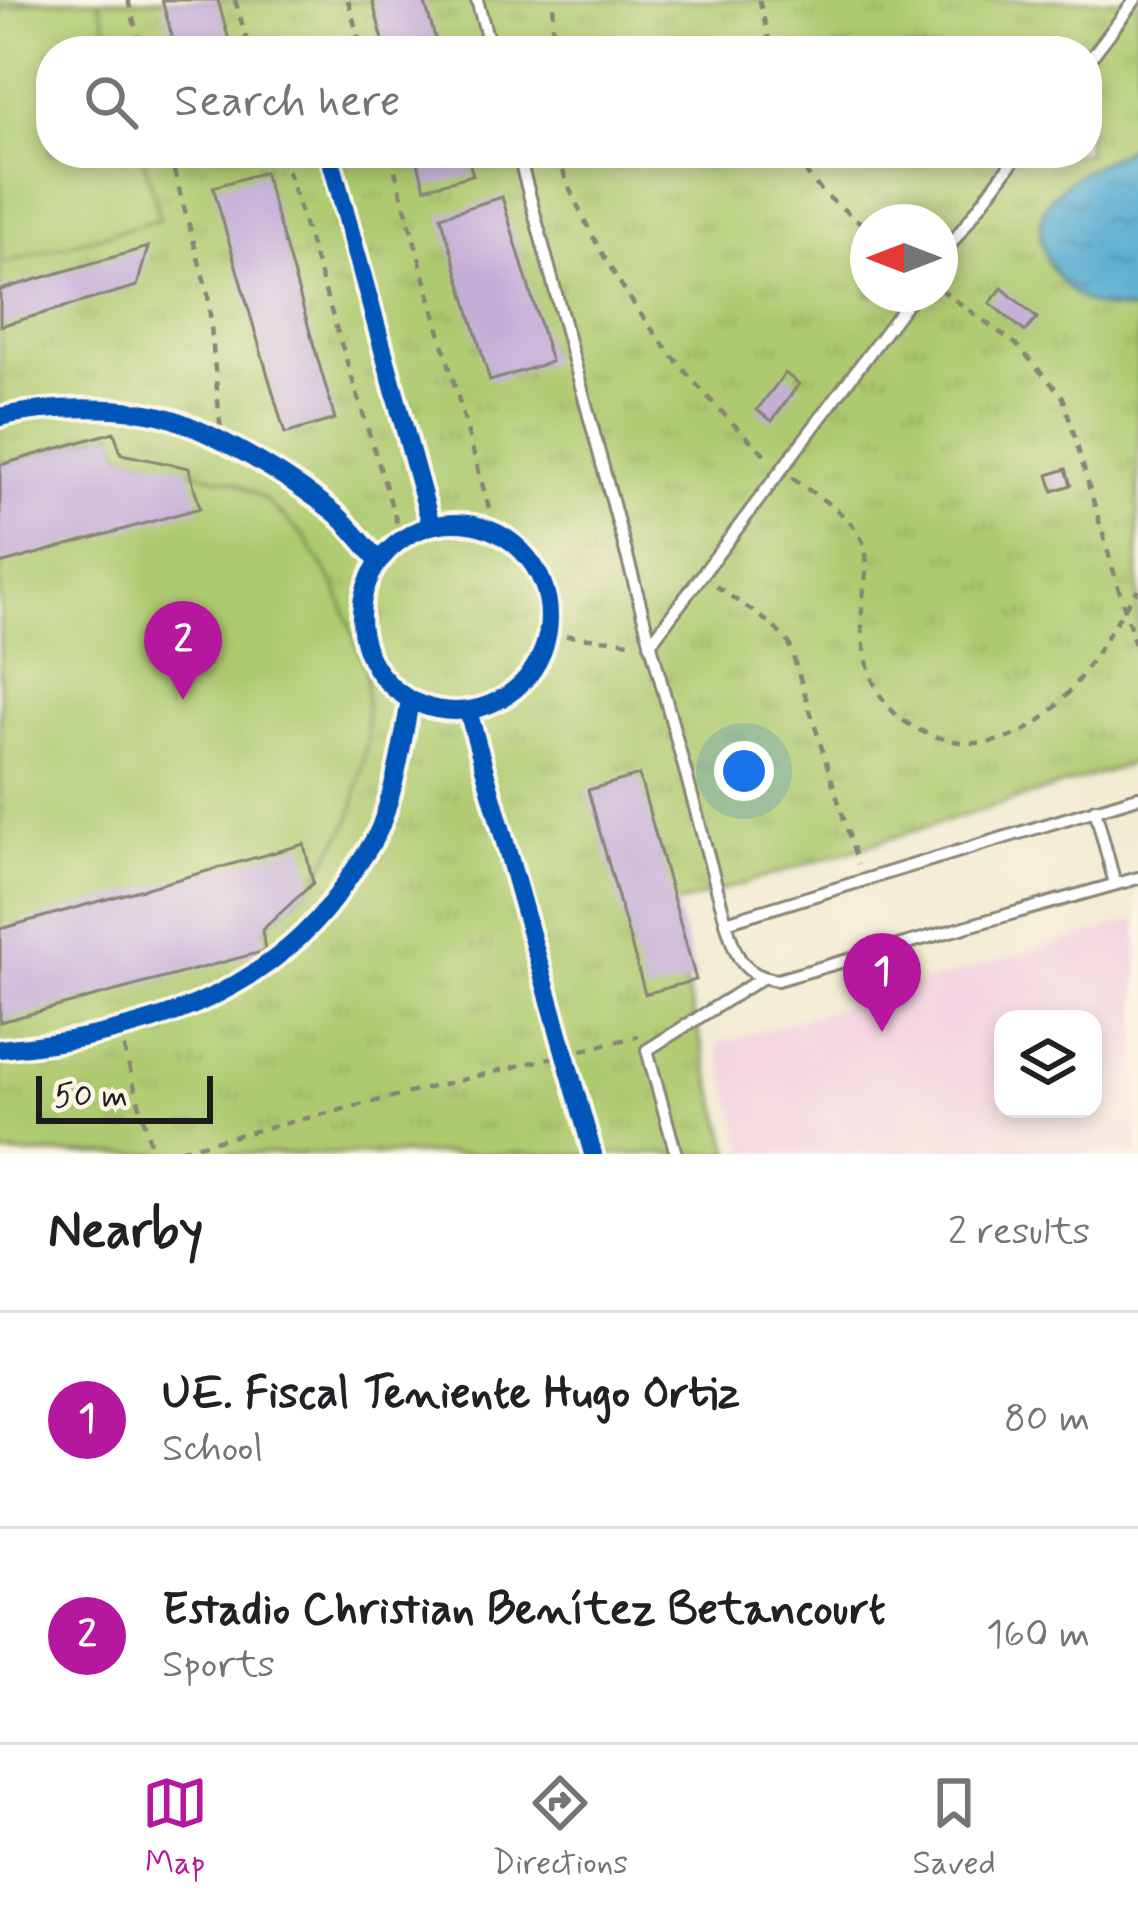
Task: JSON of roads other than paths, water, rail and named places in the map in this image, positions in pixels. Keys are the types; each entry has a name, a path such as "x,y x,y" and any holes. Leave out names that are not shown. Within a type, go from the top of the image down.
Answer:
{"lane":[{"path":"477,0 487,36"},
{"path":"1102,43 1135,0"},
{"path":"522,168 726,922 737,958 747,970 763,978 791,978 1138,878"},
{"path":"958,235 1008,168"},
{"path":"650,644 901,312"},
{"path":"726,922 1138,797"},
{"path":"1095,809 1115,884"},
{"path":"676,1154 646,1050 763,978"}],"water":[{"path":"1138,142 1138,311 1103,308 1083,300 1060,280 1041,239 1044,210 1052,197 1081,173 1102,168 1102,162"}],"place":[{"name":"Estadio Christian Benítez Betancourt","path":"183,700"},
{"name":"UE. Fiscal Teniente Hugo Ortiz","path":"882,1032"}]}
